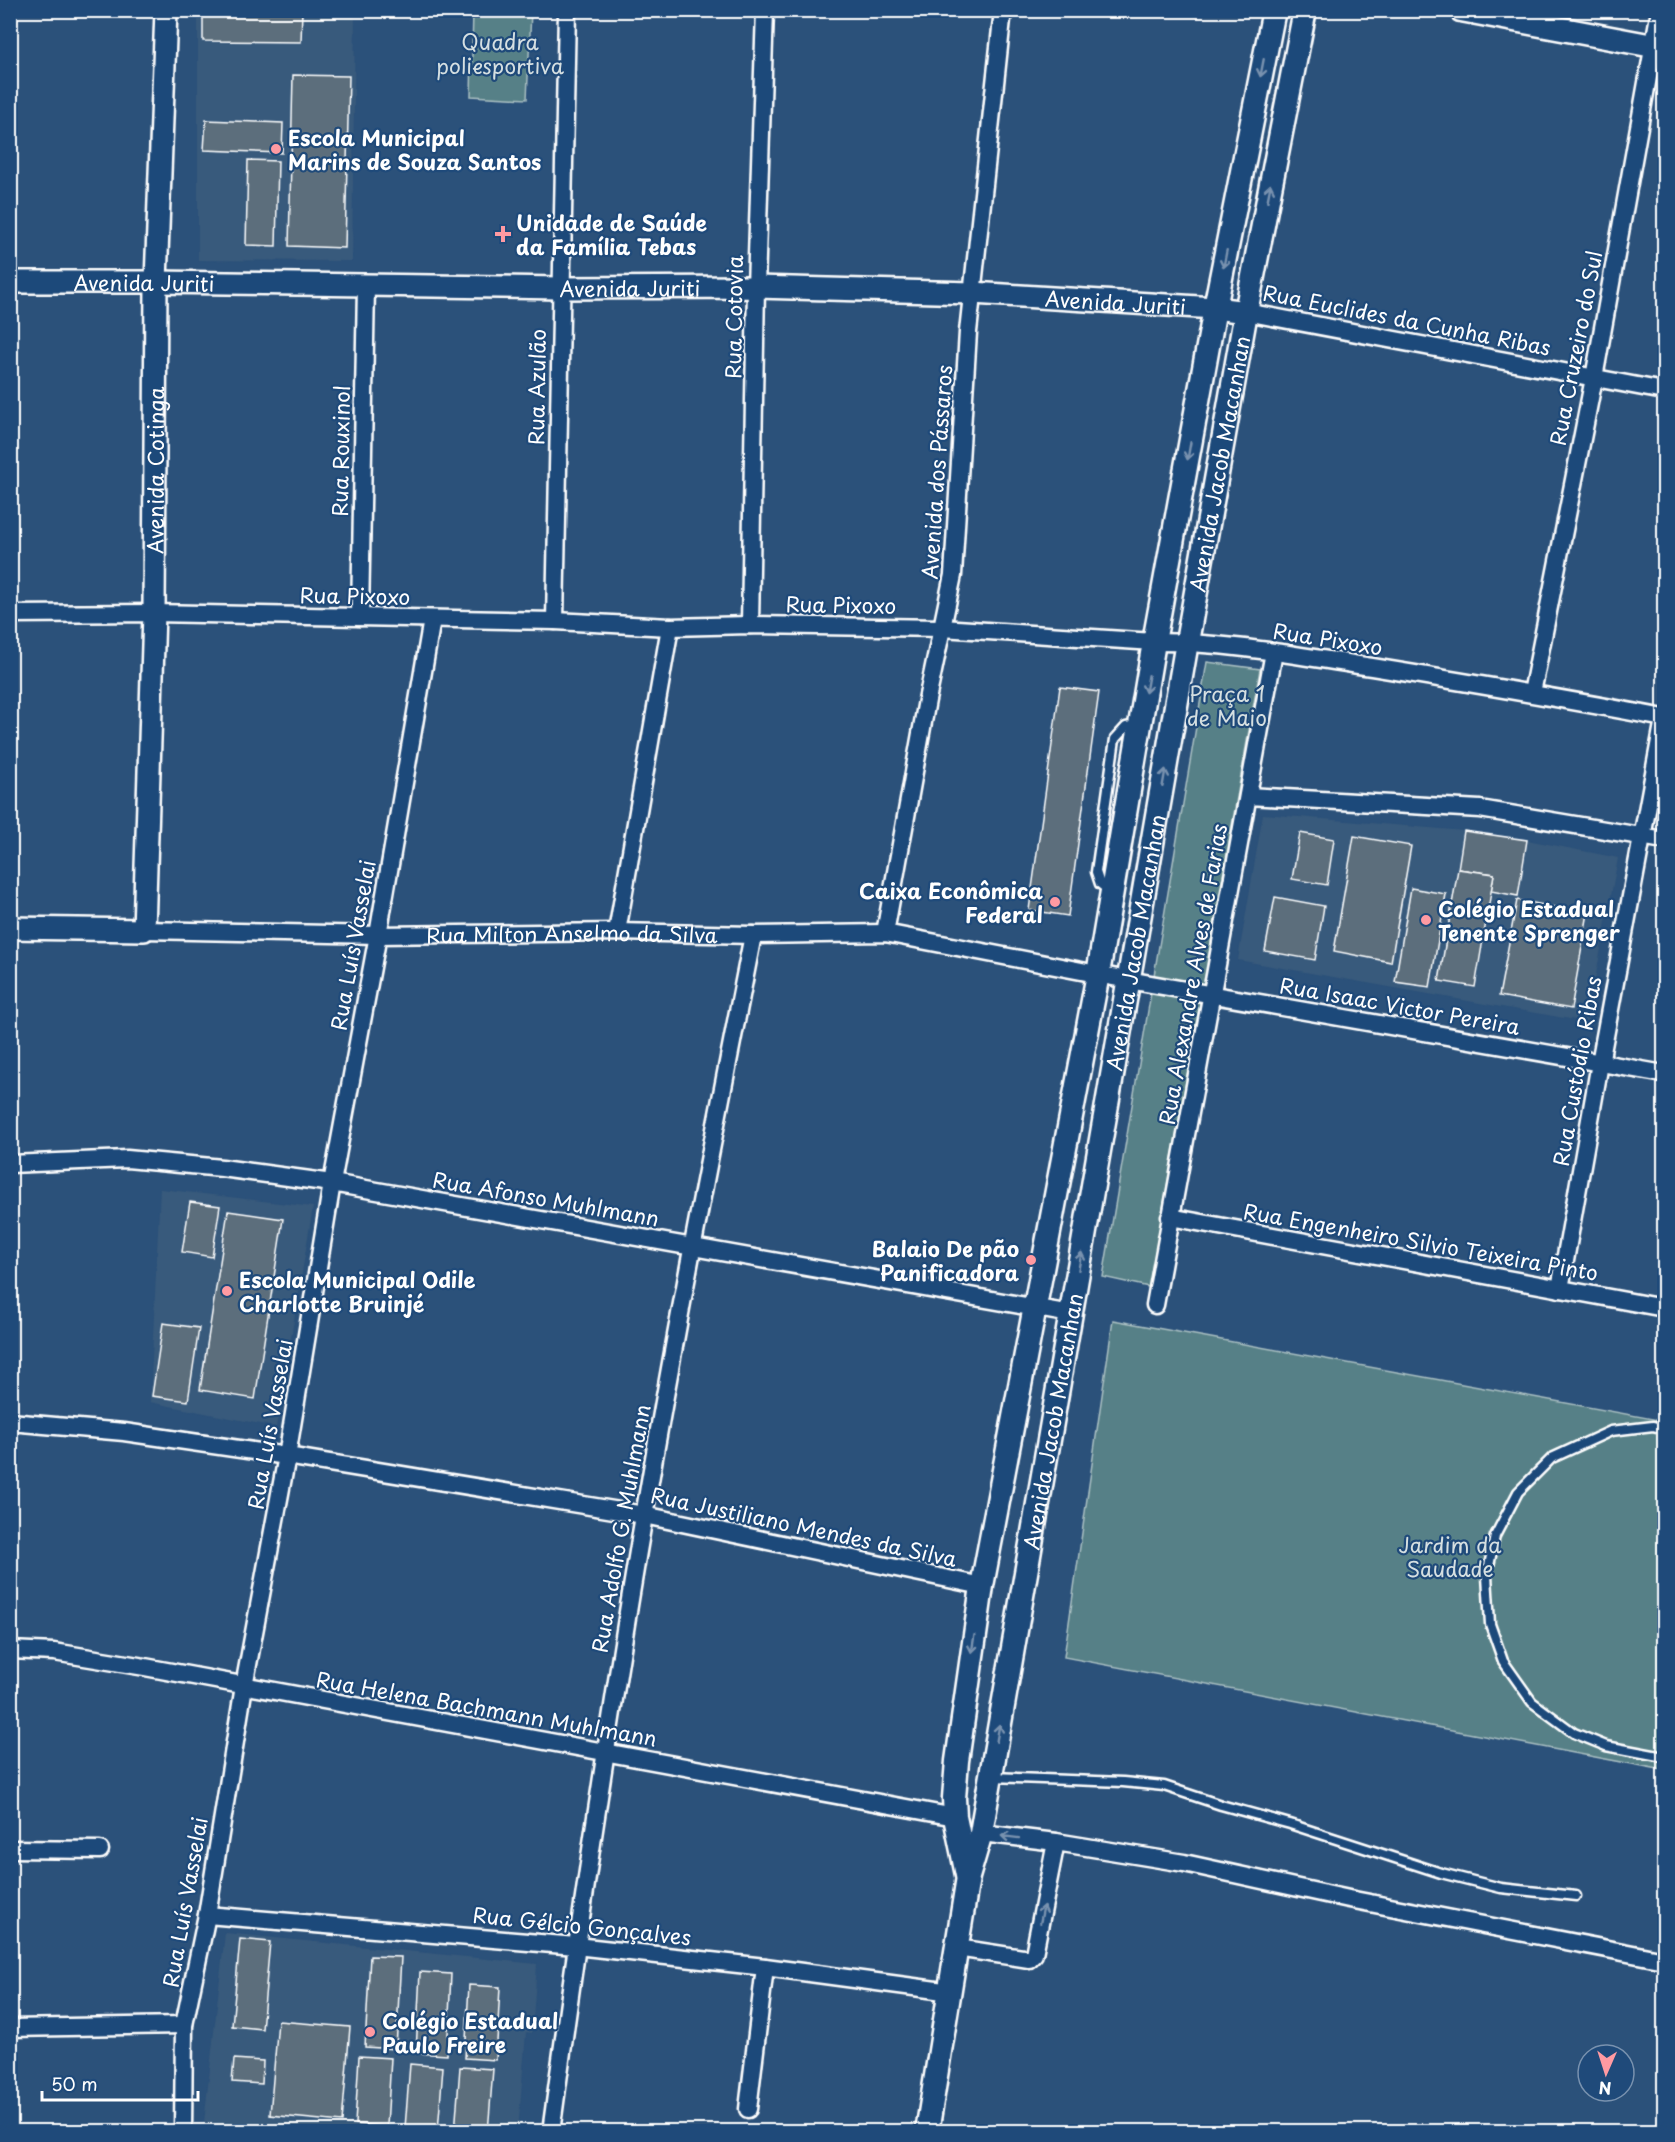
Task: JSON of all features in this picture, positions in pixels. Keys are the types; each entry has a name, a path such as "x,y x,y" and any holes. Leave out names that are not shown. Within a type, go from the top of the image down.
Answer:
{"main road":[{"name":"Avenida Jacob Macanhan","path":"968,1877 955,1817 954,1798 957,1761 982,1586 1098,974 1154,642 1215,308 1274,10"},
{"name":"Avenida Jacob Macanhan","path":"927,2132 968,1877 981,1833 1187,642 1246,312 1305,10"},
{"path":"1461,10 1659,47"},
{"path":"955,1817 968,1809 989,1784"}],"street":[{"name":"Avenida Cotinga","path":"144,930 154,613 156,282 166,10"},
{"name":"Rua Azulão","path":"555,621 567,10"},
{"name":"Rua Cotovia","path":"750,625 756,286 765,10"},
{"name":"Avenida dos Pássaros","path":"885,933 953,575 968,332 1003,10"},
{"name":"Rua Cruzeiro do Sul","path":"1532,693 1659,47 1660,10"},
{"name":"Avenida Juriti","path":"10,282 560,288 756,286 972,293 1215,308 1246,312"},
{"name":"Rua Rouxinol","path":"360,617 366,286"},
{"name":"Rua Euclides da Cunha Ribas","path":"1246,312 1665,391"},
{"name":"Rua Pixoxo","path":"10,614 154,613 555,621 669,627 750,625 942,628 1154,642 1187,642 1274,652 1532,693 1665,718"},
{"name":"Rua Luís Vasselai","path":"183,2132 184,2025 207,1915 244,1686 287,1456 332,1183 378,935 432,619"},
{"path":"617,932 669,627"},
{"name":"Rua Alexandre Alves de Farias","path":"1155,1305 1274,652"},
{"name":"Rua Custódio Ribas","path":"1560,1289 1665,718"},
{"path":"1248,796 1480,809 1665,840"},
{"name":"Rua Milton Anselmo da Silva","path":"10,928 378,935 617,932 753,935 885,933 1128,980"},
{"name":"Rua Adolfo G. Muhlmann","path":"551,2132 605,1753 644,1515 692,1246 753,935"},
{"name":"Rua Isaac Victor Pereira","path":"1128,980 1665,1074"},
{"name":"Rua Afonso Muhlmann","path":"10,1164 127,1159 222,1168 332,1183 1071,1314"},
{"name":"Rua Engenheiro Silvio Teixeira Pinto","path":"1170,1217 1665,1308"},
{"name":"Rua Justiliano Mendes da Silva","path":"10,1422 124,1432 287,1456 644,1515 982,1586"},
{"name":"Rua Helena Bachmann Muhlmann","path":"10,1650 54,1652 955,1817"},
{"path":"981,1833 1056,1842 1184,1863 1349,1899 1665,1960"},
{"path":"957,1948 1029,1959 1034,1954 1056,1842"},
{"path":"10,1849 100,1850"},
{"name":"Rua Gélcio Gonçalves","path":"207,1915 576,1946 765,1967 951,1992"},
{"path":"747,2109 765,1967"},
{"path":"10,2028 184,2025"}],"lane":[{"path":"1665,1429 1653,1426 1611,1431 1552,1458 1518,1492 1495,1536 1486,1576 1490,1624 1496,1643 1503,1661 1532,1702 1574,1733 1606,1746 1665,1757"},
{"path":"989,1784 1123,1782 1164,1786 1441,1873 1502,1888 1576,1896"}],"shaded area":[{"name":"Escola Municipal Marins de Souza Santos","path":"198,11 355,11 352,261 198,260"},
{"name":"Colégio Estadual Tenente Sprenger","path":"1263,814 1464,831 1527,840 1618,858 1587,1022 1238,960"},
{"name":"Escola Municipal Odile Charlotte Bruinjé","path":"160,1189 313,1207 276,1427 150,1402"},
{"name":"Colégio Estadual Paulo Freire","path":"225,1933 537,1964 532,2033 526,2032 518,2131 300,2132 204,2123"}],"green space":[{"name":"Quadra poliesportiva","path":"473,11 531,11 527,99 471,96"},
{"name":"Praça 1 de Maio","path":"1207,662 1260,669 1149,1287 1103,1277"},
{"name":"Jardim da Saudade","path":"1113,1320 1664,1421 1664,1770 1064,1657"}],"building":[{"path":"203,10 302,10 301,42 203,41"},
{"path":"293,75 349,76 345,248 289,246"},
{"path":"206,120 283,123 282,153 204,150"},
{"path":"248,160 278,161 276,246 246,245"},
{"path":"1060,687 1099,692 1068,916 1029,910"},
{"path":"1464,831 1527,840 1518,896 1491,891 1494,874 1458,869"},
{"path":"1300,833 1334,839 1327,885 1292,879"},
{"path":"1354,836 1411,846 1391,962 1334,951"},
{"path":"1458,869 1494,874 1475,987 1439,981"},
{"path":"1411,888 1446,894 1430,987 1395,982"},
{"path":"1275,897 1324,906 1315,960 1265,951"},
{"path":"1517,900 1588,913 1571,1009 1499,996"},
{"path":"190,1202 220,1206 212,1257 182,1252"},
{"path":"228,1211 283,1219 255,1399 200,1390"},
{"path":"163,1323 199,1328 188,1401 152,1396"},
{"path":"240,1939 270,1942 262,2029 232,2026"},
{"path":"370,1956 401,1957 396,2049 365,2047"},
{"path":"420,1972 451,1974 447,2055 416,2053"},
{"path":"469,1985 500,1987 496,2060 465,2058"},
{"path":"278,2021 350,2027 342,2122 270,2115"},
{"path":"359,2056 391,2058 387,2126 355,2124"},
{"path":"234,2059 263,2061 262,2084 232,2082"},
{"path":"410,2064 443,2067 438,2131 405,2128"},
{"path":"460,2067 493,2069 488,2132 455,2132"}],"place":[{"name":"Escola Municipal Marins de Souza Santos","path":"276,149"},
{"name":"Unidade de Saúde da Família Tebas","path":"503,234"},
{"name":"Caixa Econômica Federal","path":"1055,902"},
{"name":"Colégio Estadual Tenente Sprenger","path":"1426,920"},
{"name":"Balaio De pão Panificadora","path":"1031,1260"},
{"name":"Escola Municipal Odile Charlotte Bruinjé","path":"227,1291"},
{"name":"Colégio Estadual Paulo Freire","path":"370,2032"}]}
